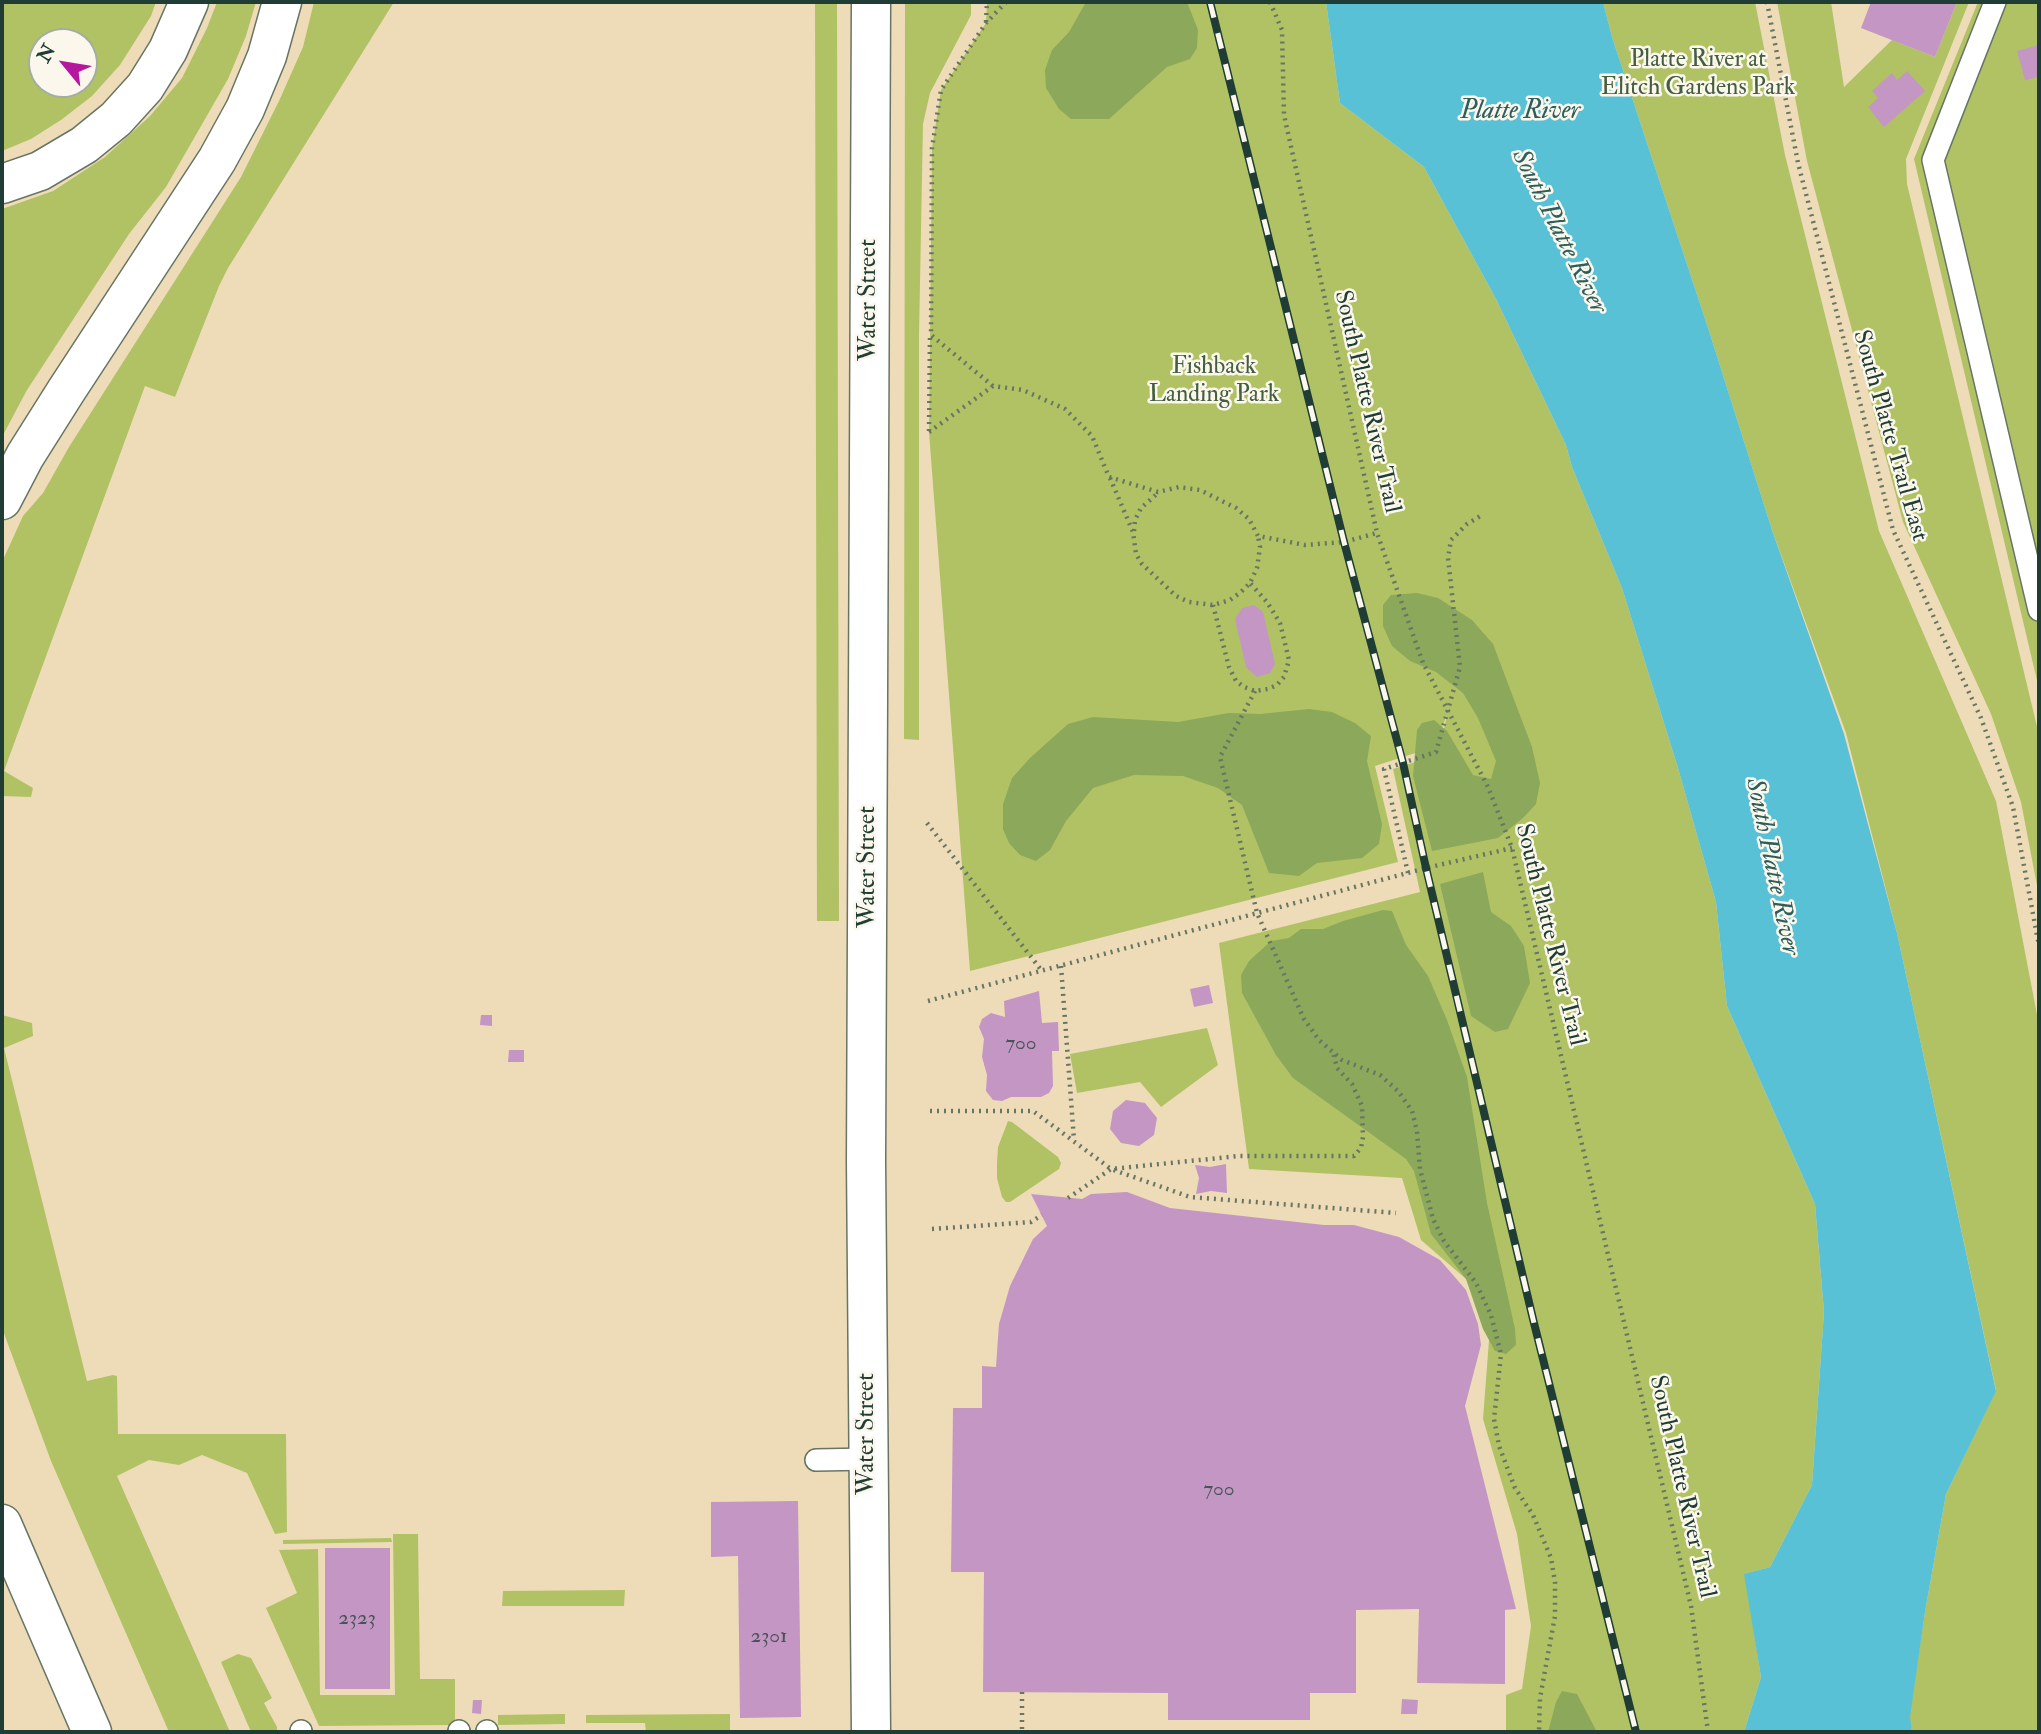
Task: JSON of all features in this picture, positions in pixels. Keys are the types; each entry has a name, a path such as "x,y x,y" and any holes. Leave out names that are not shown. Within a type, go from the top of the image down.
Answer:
{"main road":[{"path":"2,184 40,171 83,145 116,119 145,87 168,51 189,2"},
{"path":"2,500 25,456 66,391 217,160 245,109 267,56 282,2"},
{"name":"Water Street","path":"871,2 866,1160 871,1732"},
{"path":"2,1524 92,1732"},
{"path":"45,1624 114,1732"}],"lane":[{"path":"1996,2 1933,160 2033,556 2039,610"},
{"path":"816,1460 869,1459"}],"path":[{"path":"986,23 987,2"},
{"path":"993,386 929,432 932,148 941,90 986,23 1006,2"},
{"name":"South Platte River Trail","path":"1270,2 1282,30 1283,115 1377,533 1423,663 1488,786 1512,848 1691,1606 1708,1732"},
{"name":"South Platte Trail East","path":"1767,2 1798,163 1893,530 1981,718 2013,807 2039,946"},
{"path":"930,335 993,386 1023,390 1065,409 1092,436 1109,477 1133,531 1136,554 1149,572 1176,596 1198,605 1213,605 1230,600 1250,583 1259,558 1258,536 1249,519 1236,508 1199,489 1180,487 1158,492 1109,477"},
{"path":"1133,531 1141,508 1158,492"},
{"path":"1408,873 1384,769 1436,752 1460,667 1448,558 1451,540 1467,524 1482,515"},
{"path":"1258,536 1305,545 1344,542 1377,533"},
{"path":"1213,605 1232,675 1244,687 1255,691 1277,685 1284,677 1289,660 1280,623 1267,602 1250,583"},
{"path":"1255,691 1220,757 1257,913 1304,1019 1319,1040 1342,1060 1380,1075 1398,1091 1412,1111 1417,1130 1420,1169 1433,1219 1444,1241 1476,1283 1491,1315 1501,1354 1494,1419 1499,1446 1515,1488 1533,1515 1550,1558 1555,1581 1555,1616 1540,1698 1539,1732"},
{"path":"927,823 1042,971"},
{"path":"928,1001 1408,873 1512,848"},
{"path":"1061,966 1074,1141"},
{"path":"1068,1198 1111,1169 1239,1156 1354,1156 1361,1148 1363,1137 1362,1106 1352,1084 1337,1068 1333,1052"},
{"path":"930,1111 1033,1111 1111,1169 1189,1197 1396,1213"},
{"path":"932,1229 1031,1222 1042,1215"},
{"path":"1022,1692 1022,1732"}],"green space":[{"path":"2,2 156,2 151,16 120,65 98,89 98,28 28,28 28,98 89,98 31,139 2,151"},
{"path":"217,2 256,2 246,36 228,79 166,187 129,234 27,390 2,437 2,209 53,191 105,157 150,116 182,78"},
{"path":"314,2 394,2 228,268 175,397 145,386 4,771 33,788 31,797 2,796 2,562 23,516 43,493 69,447 241,177 303,47"},
{"path":"815,2 837,2 839,921 817,921"},
{"path":"905,2 971,2 971,15 930,93 923,124 919,336 919,740 904,739"},
{"name":"Fishback Landing Park","path":"987,2 1326,2 1340,103 1424,167 1496,299 1566,445 1572,467 1622,588 1678,768 1716,902 1727,1006 1815,1204 1824,1312 1812,1485 1770,1567 1745,1574 1761,1677 1744,1732 1506,1732 1506,1695 1522,1689 1531,1626 1517,1534 1483,1419 1489,1340 1484,1315 1466,1279 1421,1240 1402,1178 1249,1169 1219,943 1420,892 1393,769 1438,755 1447,715 1434,747 1375,766 1398,862 970,971 929,432 932,148 941,90 986,23"},
{"path":"1086,2 1187,2 1198,30 1197,48 1190,59 1167,67 1109,119 1071,119 1059,109 1046,88 1045,70 1052,50 1069,32"},
{"name":"Platte River at Elitch Gardens Park","path":"1603,2 1755,2 1785,155 1879,531 1996,801 2039,1025 2039,1732 1912,1732 1909,1717 1946,1494 1996,1390 1897,933 1846,733 1772,530"},
{"path":"1777,2 1831,2 1844,87 1892,40 1935,57 1957,2 1969,2 1906,159 1907,184 2039,735 2039,896 2021,802 1991,714 1903,522 1807,161"},
{"path":"1978,2 2039,2 2039,689 1914,159"},
{"path":"1417,593 1438,598 1472,620 1493,644 1532,747 1540,783 1536,804 1498,838 1432,851 1413,776 1417,730 1422,723 1434,720 1447,731 1473,775 1491,779 1496,761 1478,718 1463,693 1436,672 1410,661 1392,646 1383,626 1383,605 1391,595"},
{"path":"1309,709 1332,712 1355,723 1371,736 1367,761 1382,824 1379,844 1362,858 1317,863 1299,876 1269,873 1242,805 1218,788 1183,776 1134,775 1093,788 1066,821 1050,850 1036,861 1020,855 1009,843 1003,829 1003,804 1012,778 1068,724 1093,717 1178,722 1229,713 1260,714"},
{"path":"1483,872 1491,912 1511,926 1524,946 1530,983 1508,1029 1495,1032 1471,1016 1440,884"},
{"path":"1383,910 1392,911 1406,945 1428,976 1467,1077 1487,1203 1515,1329 1516,1345 1506,1354 1495,1351 1483,1329 1466,1279 1431,1234 1414,1171 1406,1159 1293,1078 1276,1055 1242,993 1241,975 1249,961 1271,941 1289,938 1301,929 1323,929"},
{"path":"2,1015 32,1023 33,1036 4,1048 87,1381 117,1376 118,1434 286,1434 287,1532 275,1534 247,1473 202,1455 179,1465 149,1460 117,1476 230,1732 169,1732 51,1461 2,1328"},
{"path":"1207,1028 1218,1065 1161,1107 1140,1082 1077,1093 1070,1054"},
{"path":"1008,1121 1058,1157 1061,1163 1059,1169 1010,1202 1006,1202 997,1178 997,1163 998,1147"},
{"path":"393,1534 418,1534 420,1679 455,1679 455,1725 319,1726 266,1608 297,1593 279,1550 318,1549 320,1695 395,1695"},
{"path":"391,1538 392,1542 283,1544 283,1540"},
{"path":"625,1590 624,1606 502,1606 503,1591"},
{"path":"238,1654 251,1658 272,1698 264,1703 277,1732 251,1732 221,1662"},
{"path":"1562,1691 1577,1694 1597,1732 1548,1732 1556,1702"},
{"path":"565,1714 565,1724 498,1725 498,1715"},
{"path":"730,1714 730,1732 646,1732 645,1723 586,1723 586,1715"}],"water":[{"name":"Platte River","path":"1326,2 1603,2 1772,530 1844,734 1897,933 1996,1391 1946,1494 1910,1717 1912,1732 1744,1732 1761,1677 1744,1574 1770,1567 1812,1485 1824,1312 1815,1204 1727,1006 1716,902 1678,768 1622,588 1572,467 1566,445 1496,299 1424,167 1340,103"}],"building":[{"path":"1871,2 1957,2 1935,57 1861,28"},
{"path":"2039,45 2039,77 2025,80 2017,51"},
{"path":"1907,71 1925,91 1884,127 1868,107 1878,98 1872,91 1892,73 1897,80"},
{"path":"1254,605 1263,612 1275,664 1270,673 1257,677 1246,667 1235,619 1242,608"},
{"path":"1209,985 1213,1003 1194,1007 1190,989"},
{"path":"1039,991 1042,1023 1058,1022 1059,1051 1052,1051 1053,1086 1049,1093 1041,1097 993,1100 986,1091 987,1075 982,1057 984,1039 979,1027 982,1019 991,1013 1005,1017 1004,1001"},
{"path":"481,1015 492,1015 492,1026 480,1025"},
{"path":"509,1050 524,1050 524,1062 508,1062"},
{"path":"1126,1100 1145,1103 1157,1118 1154,1135 1139,1146 1121,1143 1110,1129 1113,1111"},
{"path":"1226,1164 1227,1193 1211,1191 1196,1194 1199,1178 1195,1165 1210,1167"},
{"path":"1127,1192 1170,1208 1324,1225 1354,1225 1399,1237 1440,1260 1466,1290 1478,1324 1481,1345 1465,1406 1516,1609 1505,1610 1505,1684 1417,1683 1419,1609 1356,1610 1356,1693 1310,1693 1310,1720 1168,1720 1168,1693 983,1692 984,1572 951,1572 953,1408 982,1408 982,1366 996,1367 999,1324 1010,1286 1033,1239 1047,1226 1031,1194 1082,1199 1091,1194"},
{"path":"798,1501 801,1717 740,1718 738,1556 711,1557 711,1502"},
{"path":"325,1548 390,1548 390,1689 325,1689"},
{"path":"1402,1699 1418,1700 1417,1714 1401,1714"},
{"path":"473,1700 482,1700 481,1714 472,1713"}],"railway":[{"path":"1210,2 1344,542 1403,763 1533,1319 1636,1732"}],"water label":[{"name":"South Platte River","path":"1558,232"},
{"name":"South Platte River","path":"1771,867"}]}
